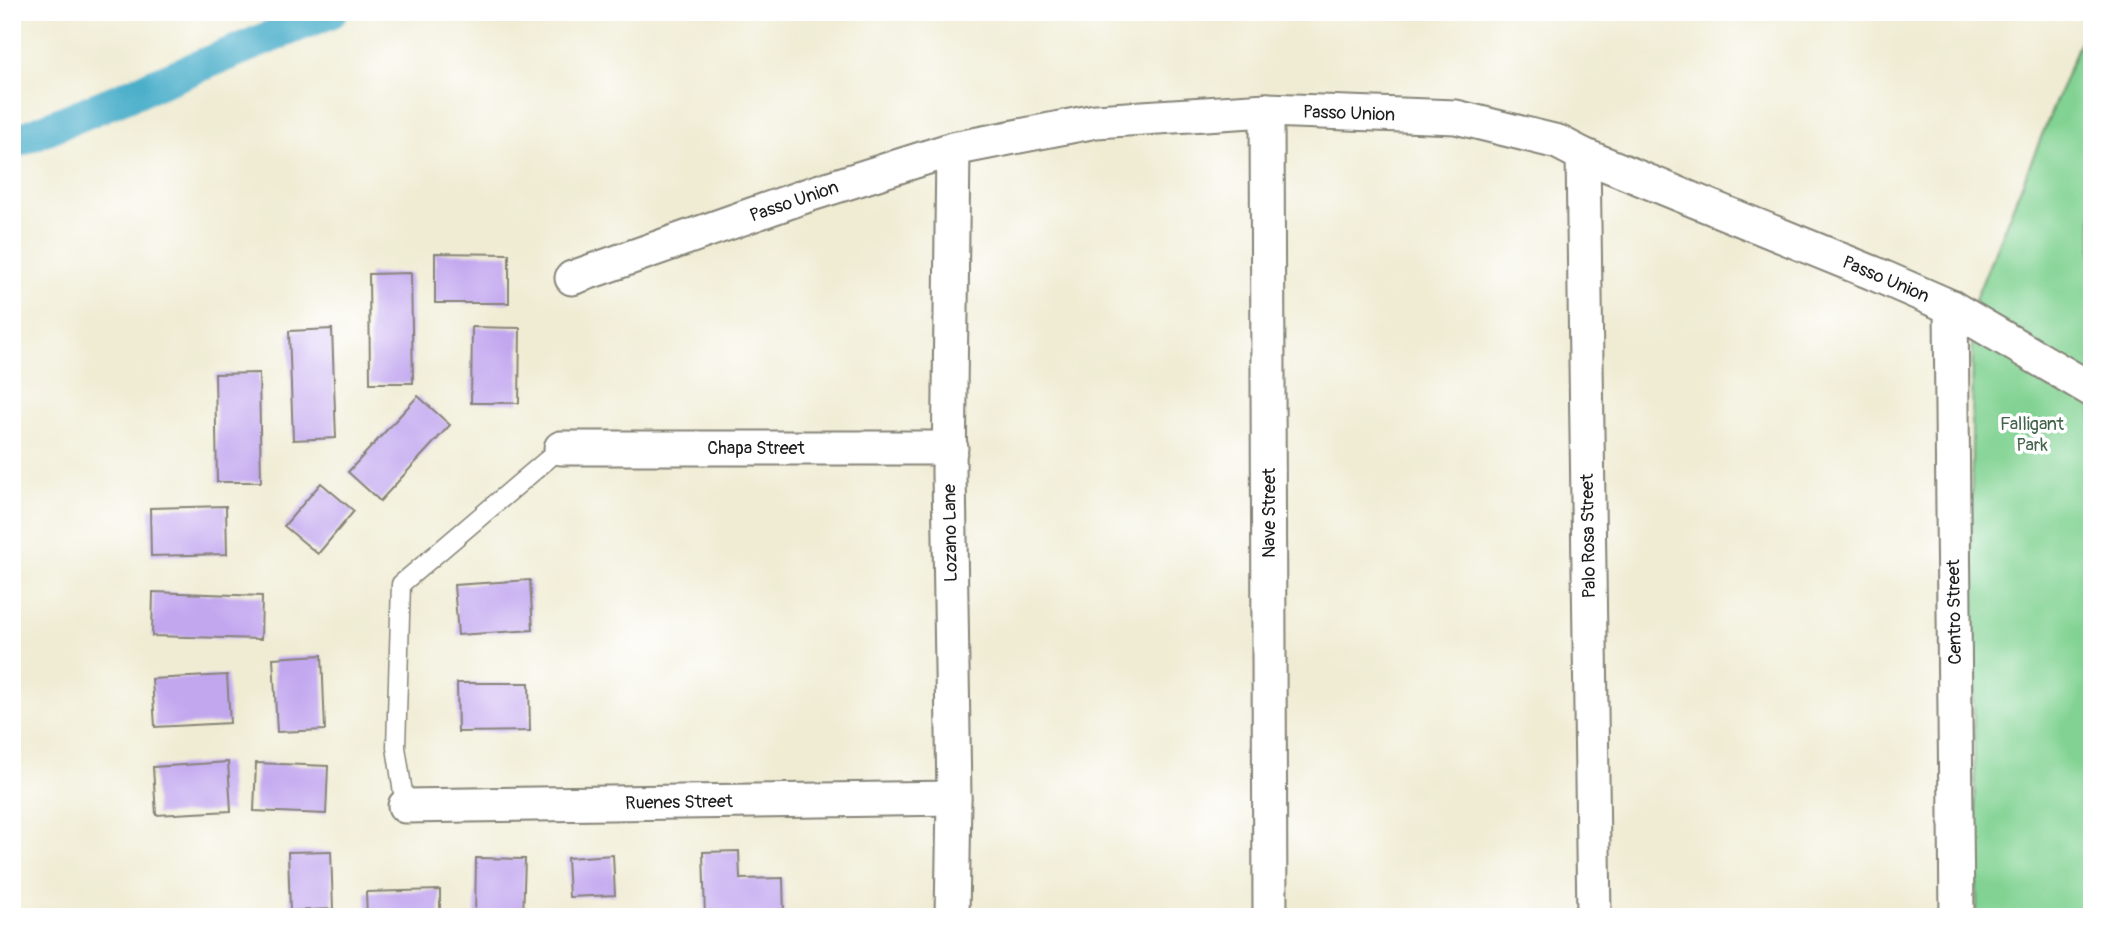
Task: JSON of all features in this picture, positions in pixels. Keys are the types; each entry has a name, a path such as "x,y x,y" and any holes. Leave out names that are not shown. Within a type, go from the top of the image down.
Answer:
{"street":[{"name":"Passo Union","path":"572,278 811,194 953,149 1096,121 1267,110 1456,117 1558,142 1583,155 1873,272 1951,307 2092,390"},
{"name":"Nave Street","path":"1267,110 1270,917"},
{"name":"Lozano Lane","path":"953,149 949,473 953,917"},
{"name":"Palo Rosa Street","path":"1583,155 1594,917"},
{"name":"Centro Street","path":"1951,307 1957,917"},
{"name":"Chapa Street","path":"561,448 951,448"},
{"name":"Ruenes Street","path":"405,806 954,798"}],"lane":[{"path":"405,806 396,747 401,584 561,448"}],"green space":[{"name":"Falligant Park","path":"2092,12 2092,917 1977,917 1971,564 1973,305"}],"building":[{"path":"435,253 509,254 509,303 435,303"},
{"path":"411,273 413,383 370,383 369,274"},
{"path":"472,327 520,328 519,403 471,403"},
{"path":"332,329 336,438 293,440 289,331"},
{"path":"259,373 261,482 217,482 215,374"},
{"path":"418,396 450,425 380,501 348,472"},
{"path":"321,483 354,511 318,554 284,526"},
{"path":"226,506 227,554 151,556 150,508"},
{"path":"530,580 533,630 458,635 454,585"},
{"path":"153,592 262,596 261,639 152,636"},
{"path":"322,655 325,730 277,732 273,658"},
{"path":"227,675 230,723 155,727 152,679"},
{"path":"457,683 529,683 530,731 458,732"},
{"path":"228,762 231,811 156,815 153,767"},
{"path":"256,763 328,766 326,814 254,811"},
{"path":"331,851 333,909 290,911 288,852"},
{"path":"739,851 740,879 783,878 784,917 705,917 703,852"},
{"path":"613,855 615,895 569,897 567,858"},
{"path":"476,858 525,859 523,917 475,917"},
{"path":"440,890 440,917 367,917 366,892"}],"waterway":[{"path":"12,143 331,12"}]}
